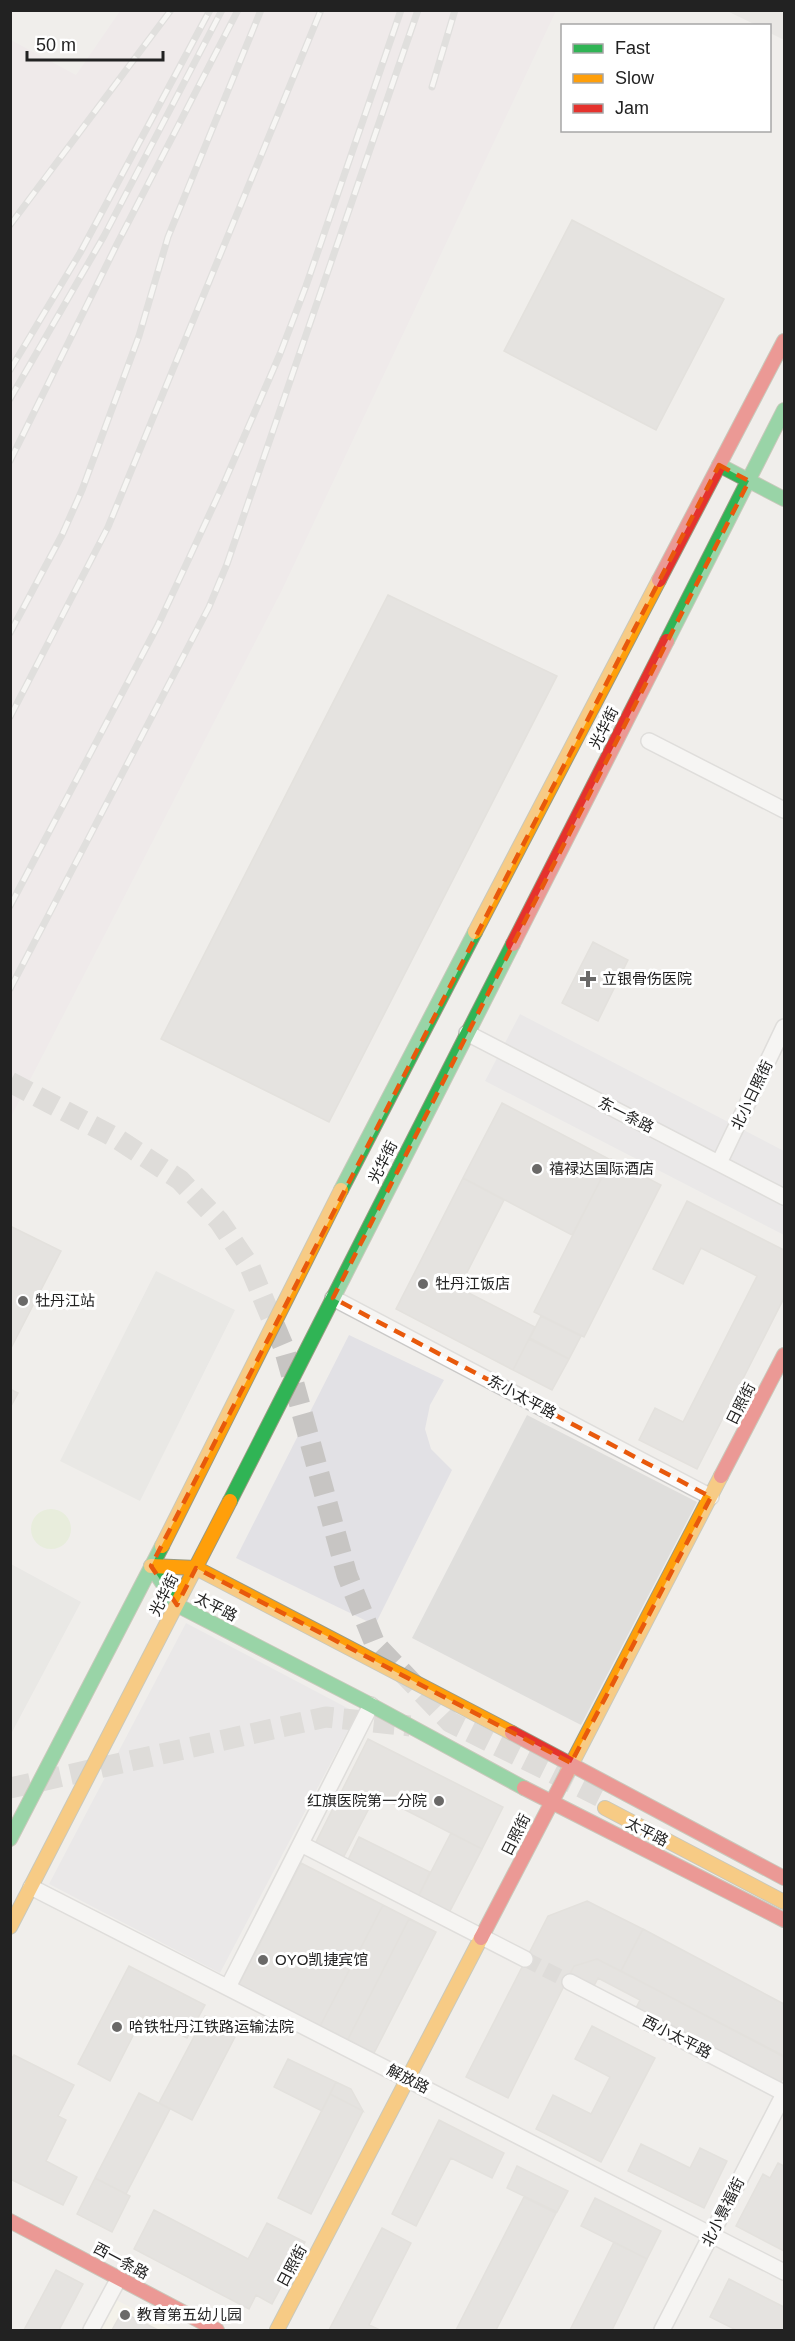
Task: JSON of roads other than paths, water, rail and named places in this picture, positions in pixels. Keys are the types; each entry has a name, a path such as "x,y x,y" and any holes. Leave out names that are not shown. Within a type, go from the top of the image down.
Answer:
{"main road":[{"name":"光华街","path":"10,1839 360,1154 784,341"},
{"name":"光华街","path":"10,1927 196,1568 784,410"},
{"path":"719,465 784,499"},
{"name":"日照街","path":"277,2331 784,1355"},
{"name":"太平路","path":"151,1566 196,1568 388,1670 571,1763 784,1878"},
{"name":"太平路","path":"151,1566 177,1605 372,1705 551,1802 784,1920"},
{"path":"784,1893 607,1805 784,1902"},
{"name":"西一条路","path":"10,2221 217,2331"}],"street":[{"path":"649,741 784,810"},
{"name":"北小日照街","path":"718,1163 784,1027"},
{"name":"东一条路","path":"467,1033 784,1197"},
{"name":"东小太平路","path":"333,1298 711,1497"},
{"path":"228,1987 372,1705"},
{"path":"301,1844 525,1959"},
{"name":"解放路","path":"31,1887 784,2272"},
{"name":"西小太平路","path":"570,1982 784,2093"},
{"name":"北小景福街","path":"662,2331 784,2093"},
{"path":"91,2331 118,2278"}],"tunnel":[{"path":"10,1082 116,1138 180,1180 219,1221 250,1267 284,1348 347,1575 375,1644 450,1722 609,1801"},
{"path":"10,1788 326,1717 410,1726"},
{"path":"525,1959 570,1982"}],"railway":[{"path":"10,225 171,10"},
{"path":"10,370 80,253 210,10"},
{"path":"10,399 104,236 222,10"},
{"path":"10,461 117,244 238,10"},
{"path":"10,633 62,535 82,490 139,336 168,237 261,10"},
{"path":"10,717 108,527 321,10"},
{"path":"10,906 158,625 224,483 280,354 306,286 401,10"},
{"path":"10,989 209,607 227,564 418,10"},
{"path":"432,87 455,10"}],"place":[{"name":"立银骨伤医院","path":"588,979"},
{"name":"禧禄达国际酒店","path":"537,1169"},
{"name":"牡丹江饭店","path":"423,1284"},
{"name":"牡丹江站","path":"23,1301"},
{"name":"红旗医院第一分院","path":"439,1801"},
{"name":"OYO凯捷宾馆","path":"263,1960"},
{"name":"哈铁牡丹江铁路运输法院","path":"117,2027"},
{"name":"教育第五幼儿园","path":"125,2315"}]}
